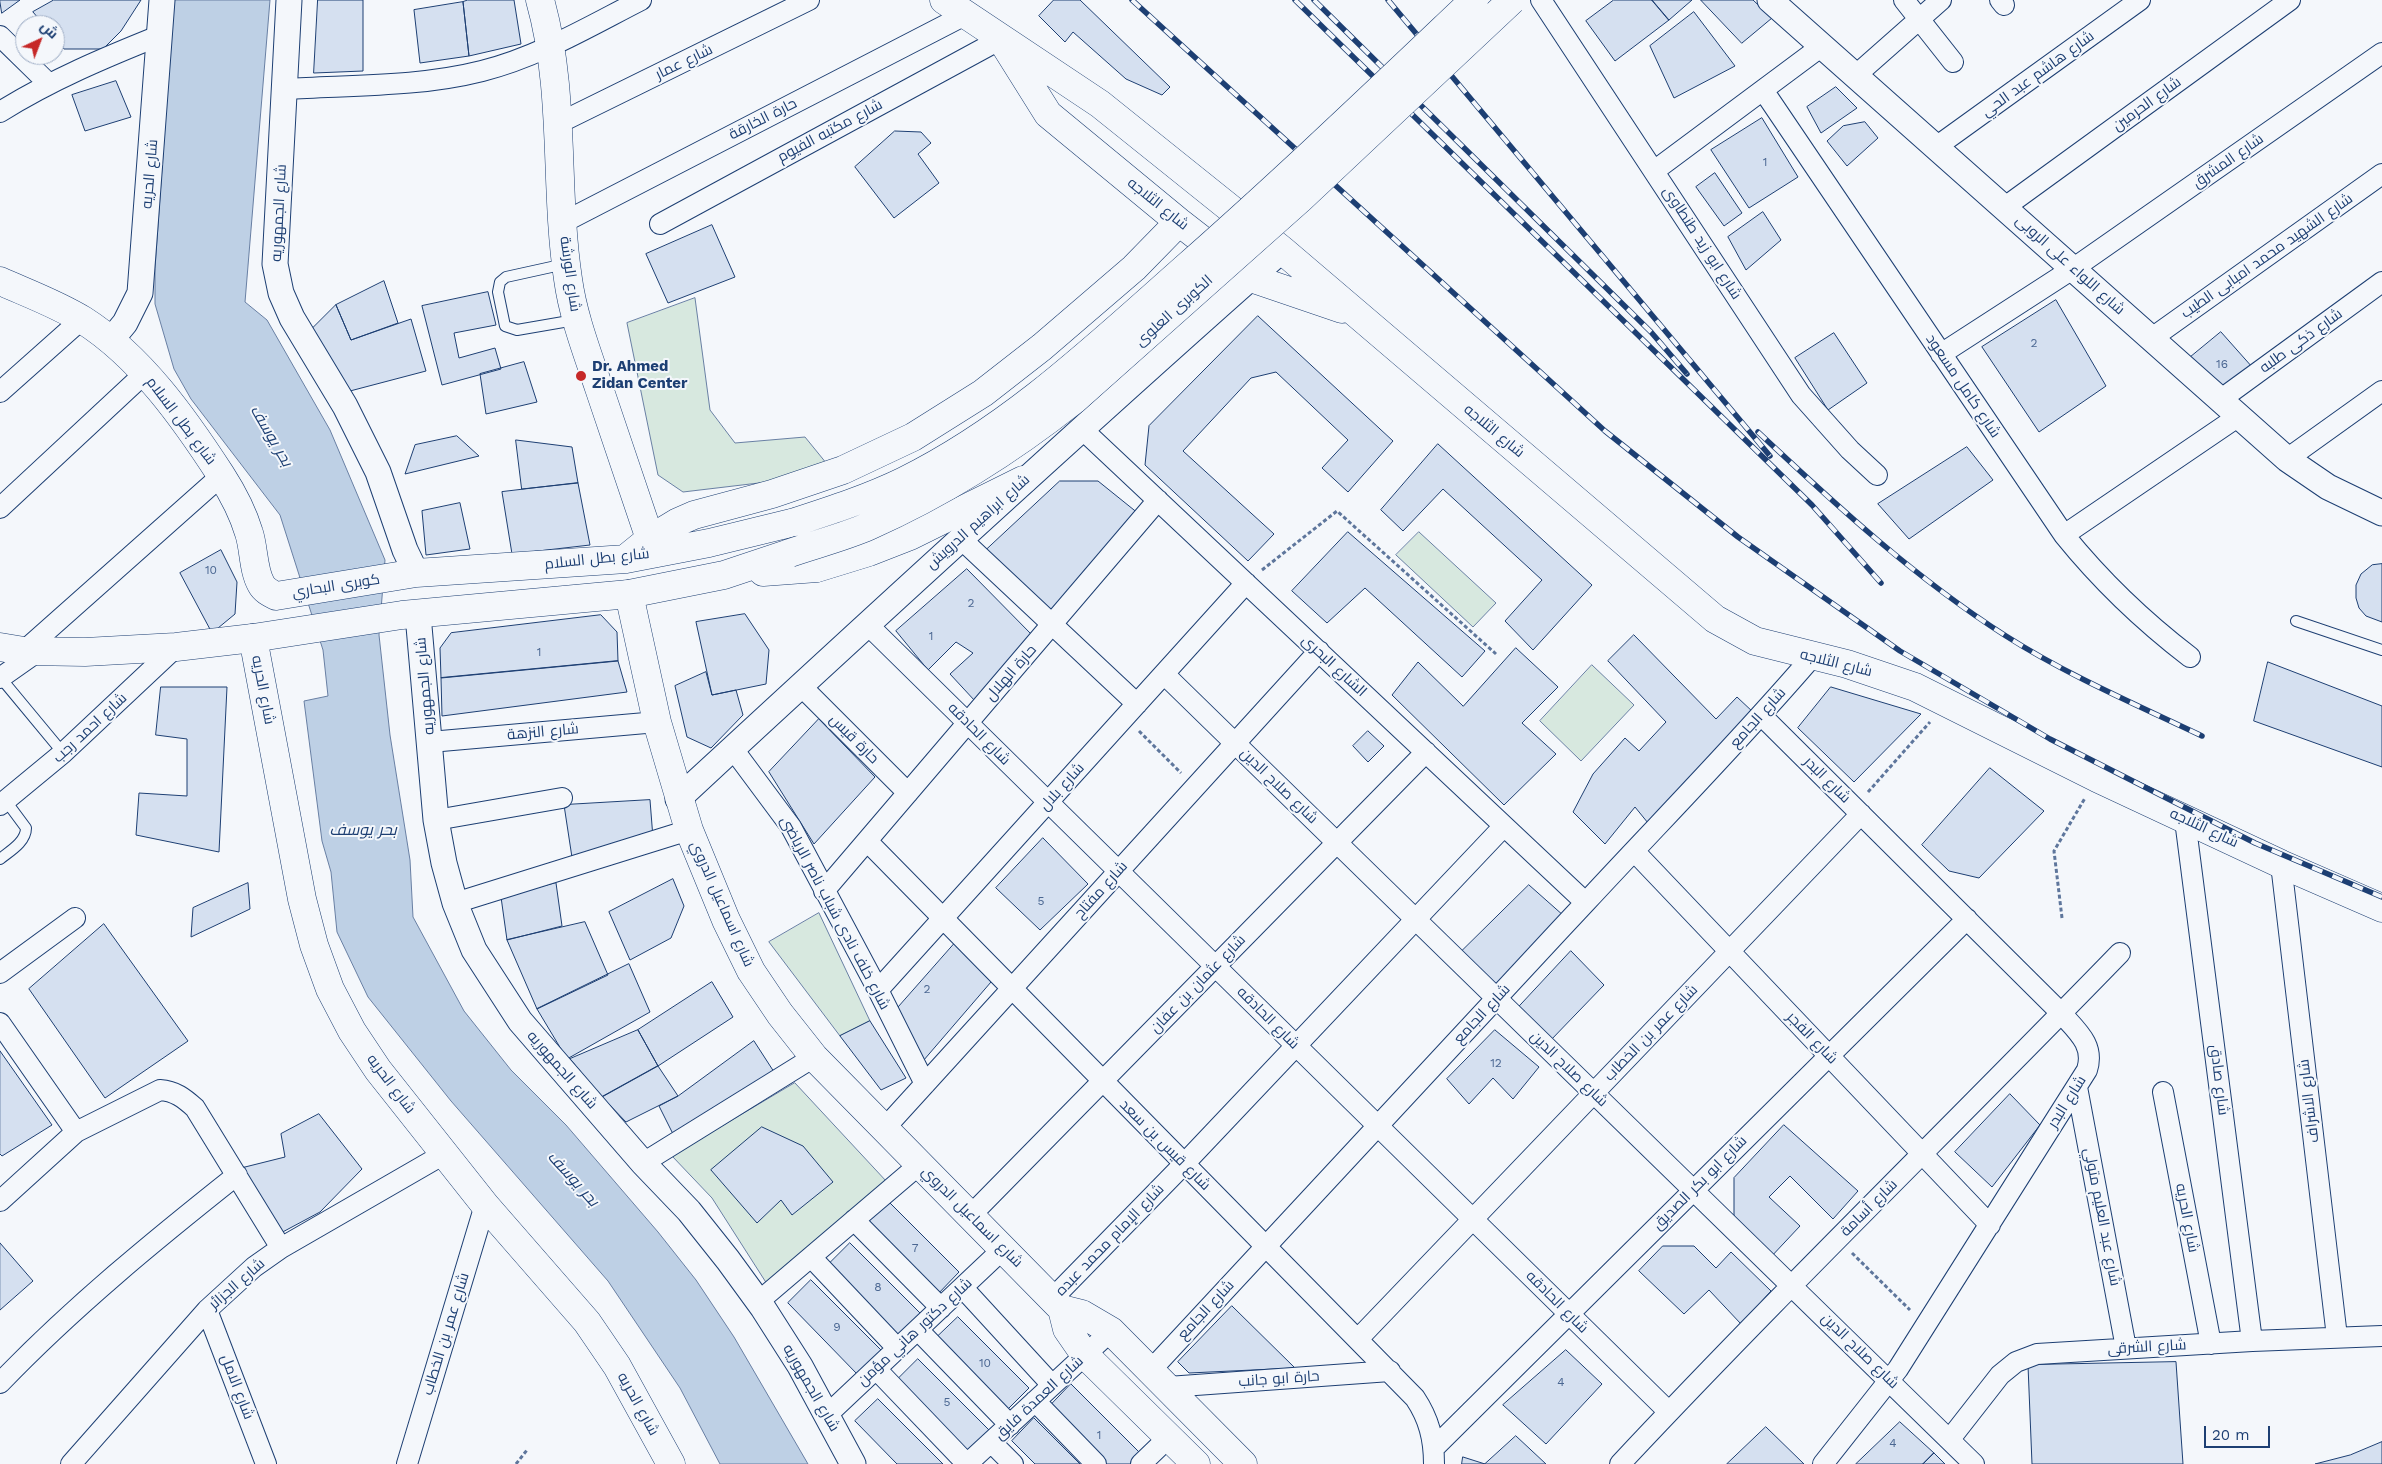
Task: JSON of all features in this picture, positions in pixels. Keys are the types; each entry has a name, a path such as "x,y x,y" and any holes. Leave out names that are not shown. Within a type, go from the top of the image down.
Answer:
{"main road":[{"name":"شارع الورشة","path":"540,0 552,46 559,123 562,223 566,264 576,320 650,539"},
{"name":"الكوبرى العلوى","path":"795,522 858,501 904,480 964,448 1016,414 1057,382 1284,182 1474,0"},
{"name":"الكوبرى العلوى","path":"724,575 868,527 976,471 1035,431 1074,400 1300,199 1512,0"},
{"name":"شارع الثلاجه","path":"955,8 1100,104 1282,250 1715,620 1755,641 1881,674 1947,702 2096,778 2281,864 2382,908"},
{"name":"شارع الثلاجه","path":"1001,39 1048,114 1179,222 1251,278 1357,314"},
{"path":"626,558 664,530 694,515 772,494 843,470 913,437 983,393 1042,346 1134,268 1179,222"},
{"name":"شارع بطل السلام","path":"0,281 82,319 110,340 145,373 166,397 221,476 247,525 259,580 265,590 276,596"},
{"path":"20,650 85,652 176,647 253,638 410,615 629,594 724,575 816,568 869,552 910,536 1023,480"},
{"name":"شارع بطل السلام","path":"406,574 626,558 709,543 795,522"},
{"name":"كوبرى البحاري","path":"276,596 406,574"},
{"name":"شارع اسماعيل الدروي","path":"629,594 657,722 678,799 726,920 751,971 780,1014 814,1057 1057,1304 1067,1329 1085,1355 1196,1464"},
{"name":"شارع الحريه","path":"253,638 302,899 314,945 330,989 352,1030 378,1070 485,1205 587,1322 617,1366 671,1464"},
{"name":"شارع اسماعيل الدروي","path":"1057,1304 1082,1314 1111,1331 1243,1464"}],"street":[{"name":"شارع الحريه","path":"110,340 125,323 140,292 161,35 162,0"},
{"name":"شارع الجمهوريه","path":"290,0 275,264 281,293 292,318 360,434 378,472 405,550 406,574"},
{"path":"286,89 422,81 482,71 552,46 641,0"},
{"name":"شارع عمار","path":"559,123 809,0"},
{"name":"شارع اللواء على الروبى","path":"1770,0 2287,459 2328,487 2382,513"},
{"path":"1904,0 1953,62"},
{"path":"1856,76 1941,0"},
{"name":"شارع هاشم عبد الحي","path":"1936,147 2140,0"},
{"name":"شارع الحرمين","path":"2005,207 2290,0"},
{"name":"شارع ابو زيد طنطاوى","path":"1550,4 1654,171 1801,394 1850,450 1877,475"},
{"name":"حارة الخارقة","path":"562,223 955,8"},
{"path":"0,112 49,84 104,58 161,35"},
{"path":"0,36 49,84"},
{"name":"شارع مكتبه الفيوم","path":"660,224 1001,39"},
{"path":"1654,171 1822,46"},
{"name":"شارع المشرق","path":"1941,354 2074,268 2382,53"},
{"name":"شارع كامل مسعود","path":"1763,90 2064,535 2123,601 2155,631 2190,657"},
{"name":"شارع الشهيد محمد امبابى الطيب","path":"2152,338 2382,174"},
{"name":"شارع ابراهيم الدرويش","path":"678,799 1023,480 1083,430 1282,250"},
{"name":"شارع ذكى طلبه","path":"2220,400 2382,282"},
{"path":"0,392 82,319"},
{"path":"0,508 145,373"},
{"path":"2287,459 2382,391"},
{"path":"2064,535 2239,416"},
{"name":"الشارع البحرى","path":"1083,430 1585,902"},
{"path":"0,677 20,650 221,476"},
{"name":"حارة الهلال","path":"824,891 1158,500"},
{"path":"960,538 1052,625 1131,711"},
{"name":"شارع بلال","path":"878,990 1246,583"},
{"name":"شارع الجمهوريه","path":"410,615 430,742 436,820 444,863 456,904 474,950 520,1021 643,1163 689,1210 758,1302 800,1366 853,1464"},
{"name":"شارع الحادقه","path":"867,624 1669,1412"},
{"name":"شارع احمد رجب","path":"5,799 63,753 176,647"},
{"name":"شارع مفتاح","path":"884,1129 1318,652"},
{"name":"شارع الجامع","path":"1159,1379 1266,1246 1376,1124 1497,999 1585,902 1762,716 1812,657"},
{"name":"شارع صلاح الدين","path":"1164,674 1974,1464"},
{"name":"حارة قيس","path":"801,686 908,793"},
{"name":"شارع البدر","path":"1762,716 2061,1013 2085,1040 2090,1050 2087,1070 2077,1087 1890,1381 1823,1464"},
{"name":"شارع النزهة","path":"430,742 657,722"},
{"name":"شارع خلف نادى شباب ناصر الرياضى","path":"733,749 791,827 878,990 925,1084"},
{"name":"شارع عثمان بن عفان","path":"971,1216 1426,752"},
{"path":"436,820 562,798"},
{"name":"شارع عمر بن الخطاب","path":"1358,1339 1730,952 1858,811"},
{"name":"شارع صادق","path":"2185,820 2252,1340"},
{"name":"شارع الإمام محمد عبده","path":"1057,1304 1184,1164 1504,826"},
{"path":"456,904 689,830"},
{"name":"شارع قيس بن سعد","path":"867,841 1390,1371 1423,1410 1434,1456"},
{"name":"شارع الفجر","path":"1634,851 1990,1225"},
{"name":"شارع الاشراف","path":"2281,864 2337,1337"},
{"path":"0,973 75,918"},
{"name":"شارع ابو بكر الصديق","path":"1434,1456 1569,1314 1967,919"},
{"name":"شارع أسامة","path":"1620,1464 1790,1285 1923,1155 2120,953"},
{"path":"0,1023 76,1132"},
{"path":"643,1163 814,1057"},
{"name":"شارع عبد العليم متولي","path":"2077,1087 2126,1348"},
{"path":"0,1201 76,1132 160,1090 171,1090 183,1097 195,1108 238,1175 281,1248"},
{"name":"شارع الحريه","path":"2163,1092 2211,1344"},
{"name":"شارع الجزائر","path":"71,1464 230,1286 281,1248 444,1154"},
{"path":"758,1302 920,1164"},
{"path":"0,1383 34,1348 106,1283 171,1227 238,1175"},
{"name":"شارع عمر بن الخطاب","path":"407,1464 485,1205"},
{"path":"854,1220 941,1308"},
{"name":"شارع دكتور هاني مؤمن","path":"827,1415 1004,1249"},
{"path":"811,1257 898,1349"},
{"path":"962,1288 1052,1386"},
{"name":"شارع الامل","path":"207,1310 266,1464"},
{"path":"918,1330 1010,1425"},
{"name":"شارع العمدة فايق","path":"967,1464 1111,1331"},
{"name":"شارع الشرقى","path":"1950,1439 2000,1375 2016,1362 2037,1354 2252,1340 2382,1336"},
{"path":"876,1369 967,1464"},
{"name":"حارة ابو جانب","path":"1159,1379 1390,1371"},
{"path":"1035,1401 1096,1464"},
{"path":"1141,1464 1168,1437"},
{"path":"991,1442 1013,1464"}],"lane":[{"path":"566,264 506,277 500,282 498,292 506,326 509,329 517,330 576,320"},
{"path":"2296,622 2382,650"},
{"path":"0,677 63,753"},
{"path":"0,859 22,841 26,834 26,828 5,799"}],"path":[{"path":"1246,583 1338,511 1496,654"},
{"path":"1858,811 1947,702"},
{"path":"1131,711 1195,787"},
{"path":"2062,918 2054,851 2096,778"},
{"path":"1838,1238 1925,1324"},
{"path":"516,1464 527,1450"}],"shaded area":[{"path":"695,298 710,410 735,443 805,437 827,464 784,480 683,492 658,475 627,323"},
{"path":"1419,532 1496,603 1473,627 1396,555"},
{"path":"1592,665 1634,705 1581,761 1540,721"},
{"path":"819,913 870,1021 840,1036 769,942"},
{"path":"795,1083 887,1182 767,1284 712,1198 672,1156"}],"water":[{"name":"بحر يوسف","path":"174,0 270,0 245,302 267,320 330,430 385,560 379,635 390,735 410,860 413,917 464,1011 511,1070 566,1125 658,1232 696,1280 734,1337 808,1464 720,1464 680,1388 608,1281 451,1101 368,997 337,932 331,872 322,841 304,701 328,696 323,650 280,515 191,399 174,369 155,304 155,269"}],"building":[{"path":"0,0 20,0 2,13"},
{"path":"54,0 141,0 121,31 103,49 65,49 65,15 36,15 33,12"},
{"path":"318,0 363,0 363,71 314,73"},
{"path":"468,0 514,0 521,44 469,56 463,2"},
{"path":"1054,0 1080,0 1170,87 1162,95 1126,79 1073,32 1065,42 1039,16"},
{"path":"1614,0 1652,0 1669,20 1615,61 1586,21"},
{"path":"1652,0 1692,0 1669,20"},
{"path":"1701,0 1753,0 1772,18 1742,43"},
{"path":"463,2 469,56 420,63 414,10"},
{"path":"1694,12 1735,66 1674,98 1650,46"},
{"path":"116,81 131,117 85,131 72,95"},
{"path":"1836,87 1857,108 1821,133 1807,107"},
{"path":"1762,118 1798,177 1749,208 1711,150"},
{"path":"1865,122 1878,138 1847,166 1827,141 1843,126"},
{"path":"895,131 921,132 931,143 918,154 939,183 894,218 855,167"},
{"path":"1715,173 1742,213 1724,226 1696,187"},
{"path":"1763,212 1781,240 1746,270 1728,237"},
{"path":"712,225 735,277 668,303 646,254"},
{"path":"384,281 398,323 351,340 336,305"},
{"path":"488,292 496,325 454,333 459,358 495,348 501,369 442,385 422,306"},
{"path":"2056,300 2106,386 2039,432 1982,347"},
{"path":"336,305 351,340 411,319 426,371 350,391 312,329"},
{"path":"1258,316 1393,441 1348,492 1322,468 1348,440 1276,372 1251,378 1183,451 1274,534 1248,561 1145,465 1149,426"},
{"path":"2221,332 2253,368 2218,394 2187,360"},
{"path":"1834,333 1867,383 1828,410 1795,358"},
{"path":"524,362 537,402 486,414 480,374"},
{"path":"457,436 479,456 405,474 415,445"},
{"path":"516,440 572,447 578,483 522,489"},
{"path":"1438,444 1592,585 1533,650 1505,621 1542,580 1443,489 1403,531 1381,510"},
{"path":"1967,447 1993,480 1909,539 1878,504"},
{"path":"1060,481 1098,481 1139,514 1046,618 983,553"},
{"path":"578,483 590,545 512,554 502,492"},
{"path":"460,503 470,549 426,555 422,511"},
{"path":"1348,532 1485,651 1462,677 1365,588 1327,623 1292,591"},
{"path":"221,550 237,582 235,614 212,633 180,573"},
{"path":"2382,564 2382,622 2366,616 2359,608 2356,598 2356,585 2361,574 2372,565"},
{"path":"967,569 1033,636 975,701 950,674 973,653 956,642 928,670 896,631"},
{"path":"745,614 769,650 766,684 712,695 696,622"},
{"path":"601,615 617,632 618,661 441,678 440,648 451,633"},
{"path":"1634,635 1716,719 1737,697 1754,713 1648,823 1635,807 1605,844 1573,812 1593,774 1625,738 1639,751 1666,722 1608,661"},
{"path":"1516,648 1558,687 1522,723 1556,754 1504,805 1392,695 1418,662 1463,706"},
{"path":"618,661 627,692 442,716 441,678"},
{"path":"2268,662 2382,706 2382,767 2254,721"},
{"path":"706,672 712,695 736,690 743,715 711,748 687,737 675,686"},
{"path":"161,687 227,687 219,852 136,835 139,793 187,796 187,739 156,735"},
{"path":"1831,687 1921,714 1854,782 1798,728"},
{"path":"819,719 875,777 814,844 769,772"},
{"path":"1368,731 1384,746 1368,762 1353,746"},
{"path":"1990,768 2044,811 1979,878 1949,871 1922,845"},
{"path":"650,800 653,838 573,864 564,805"},
{"path":"1043,838 1088,884 1040,930 996,888"},
{"path":"673,879 684,906 671,938 630,960 609,912"},
{"path":"248,883 250,909 191,937 193,908"},
{"path":"556,883 562,926 507,940 501,897"},
{"path":"1529,885 1564,916 1496,986 1460,953"},
{"path":"585,922 608,975 537,1009 507,940"},
{"path":"104,924 188,1041 105,1098 29,989"},
{"path":"955,943 991,982 923,1061 895,1011"},
{"path":"1571,951 1604,985 1549,1042 1516,1010"},
{"path":"629,964 650,1012 567,1059 537,1009"},
{"path":"712,982 733,1017 658,1066 638,1030"},
{"path":"870,1021 906,1078 881,1090 840,1036"},
{"path":"638,1030 658,1066 602,1097 570,1059"},
{"path":"1495,1030 1539,1067 1513,1099 1493,1078 1469,1104 1447,1079"},
{"path":"754,1041 776,1075 674,1136 659,1106 678,1096"},
{"path":"0,1051 52,1125 2,1156 0,1154"},
{"path":"658,1066 678,1096 626,1122 602,1097"},
{"path":"2010,1094 2040,1125 1992,1187 1955,1152"},
{"path":"319,1114 362,1169 320,1212 277,1235 241,1168 285,1157 281,1134"},
{"path":"1784,1125 1858,1191 1833,1219 1790,1176 1769,1197 1800,1226 1769,1259 1734,1224 1734,1178"},
{"path":"762,1127 803,1146 833,1182 792,1215 781,1200 757,1223 711,1170"},
{"path":"888,1201 959,1272 936,1296 865,1224"},
{"path":"0,1243 33,1281 0,1310"},
{"path":"850,1243 921,1314 898,1337 828,1265"},
{"path":"1663,1246 1694,1246 1716,1268 1731,1252 1771,1291 1741,1324 1709,1290 1684,1314 1639,1271"},
{"path":"811,1280 882,1351 858,1375 788,1303"},
{"path":"1232,1306 1295,1368 1189,1373 1178,1362"},
{"path":"958,1317 1029,1388 1006,1411 935,1339"},
{"path":"1566,1350 1602,1384 1546,1444 1503,1405"},
{"path":"918,1359 989,1430 966,1453 896,1381"},
{"path":"2176,1362 2183,1464 2032,1464 2028,1365"},
{"path":"1071,1384 1142,1455 1134,1464 1105,1464 1049,1407"},
{"path":"878,1399 943,1464 897,1464 855,1421"},
{"path":"1034,1418 1080,1464 1035,1464 1012,1441"},
{"path":"1900,1422 1934,1453 1923,1464 1856,1464"},
{"path":"1766,1427 1804,1464 1727,1464"},
{"path":"1516,1436 1546,1464 1485,1464"},
{"path":"2382,1442 2382,1464 2315,1464 2350,1455"},
{"path":"1934,1453 1945,1464 1923,1464"},
{"path":"1463,1457 1485,1464 1462,1464"}],"railway":[{"path":"1132,0 1605,431 1738,537 1900,651 2050,739 2255,843 2382,897"},
{"path":"1295,0 1812,505 1881,583"},
{"path":"1314,0 1651,332 1687,374"},
{"path":"1388,0 1770,456"},
{"path":"1758,432 1877,540 1972,614 2053,664 2202,736"}],"place":[{"name":"Dr. Ahmed Zidan Center","path":"581,376"}]}
